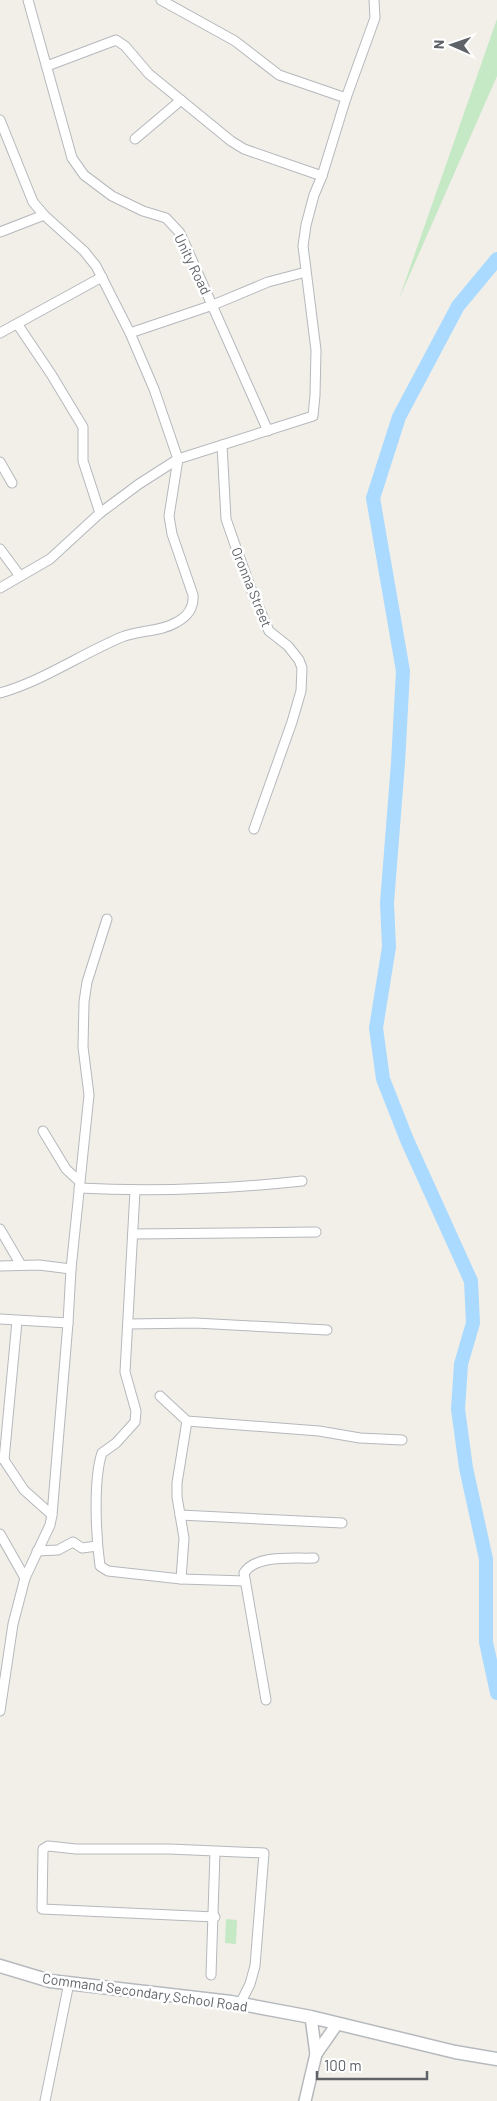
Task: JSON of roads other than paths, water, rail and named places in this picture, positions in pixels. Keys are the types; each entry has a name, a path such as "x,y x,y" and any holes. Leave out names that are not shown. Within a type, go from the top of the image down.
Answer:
{"main road":[{"name":"Command Secondary School Road","path":"0,1966 39,1978 213,1999 311,2017 393,2038 497,2059"}],"street":[{"name":"Unity Road","path":"28,0 72,158 78,168 112,196 143,211 166,218 180,232 268,431"},
{"path":"161,0 235,41 279,75 346,98"},
{"path":"0,588 50,559 100,512 178,459 313,416 316,350 303,246 314,195 375,18 374,0"},
{"path":"47,66 116,40 125,46 149,74 231,142 244,149 322,176"},
{"path":"135,139 181,100"},
{"path":"0,120 33,202 44,215 84,251 102,277 130,333 154,389 178,459 169,516 172,534 193,595 194,604 187,616 175,624 124,636 18,686 0,692"},
{"path":"0,232 44,215"},
{"path":"130,333 213,305 268,282 306,272"},
{"path":"0,333 18,325 102,277"},
{"path":"18,325 83,427 83,461 100,512"},
{"name":"Oronna Street","path":"222,445 226,519 234,542 253,594 269,630 288,646 299,660 302,668 301,691 292,722 254,829"},
{"path":"0,462 12,483"},
{"path":"0,550 20,576"},
{"path":"0,1711 13,1624 25,1578 50,1525 52,1515 71,1269 89,1095 83,1047 84,1002 87,982 107,919"},
{"path":"43,1131 66,1169 79,1185 135,1191 219,1189 302,1181"},
{"path":"135,1191 125,1372 136,1411 135,1422 116,1443 102,1453 97,1468 97,1546 100,1566 104,1570 181,1579 244,1581"},
{"path":"0,1229 21,1265"},
{"path":"133,1234 316,1232"},
{"path":"0,1266 21,1265 71,1269"},
{"path":"0,1319 68,1323"},
{"path":"17,1321 2,1457 24,1490 52,1515"},
{"path":"129,1324 195,1322 327,1330"},
{"path":"160,1396 187,1421 319,1431 360,1438 402,1440"},
{"path":"181,1579 184,1538 177,1484 187,1421"},
{"path":"180,1515 342,1523"},
{"path":"0,1534 25,1578"},
{"path":"37,1551 58,1550 73,1542 82,1548 97,1546"},
{"path":"266,1700 244,1573 248,1566 255,1562 273,1559 314,1558"},
{"path":"214,1917 42,1909 41,1857 43,1849 48,1846 76,1849 169,1848 215,1852 264,1853 255,1966 250,1984 240,2004"},
{"path":"212,1976 215,1852"},
{"path":"45,2101 68,1982"},
{"path":"305,2101 316,2054 311,2017"},
{"path":"316,2054 337,2024"}],"waterway":[{"path":"497,259 458,306 399,417 373,498 403,671 387,903 389,947 376,1028 383,1079 407,1140 471,1281 473,1323 461,1364 458,1409 466,1468 486,1559 486,1642 497,1693"}]}
